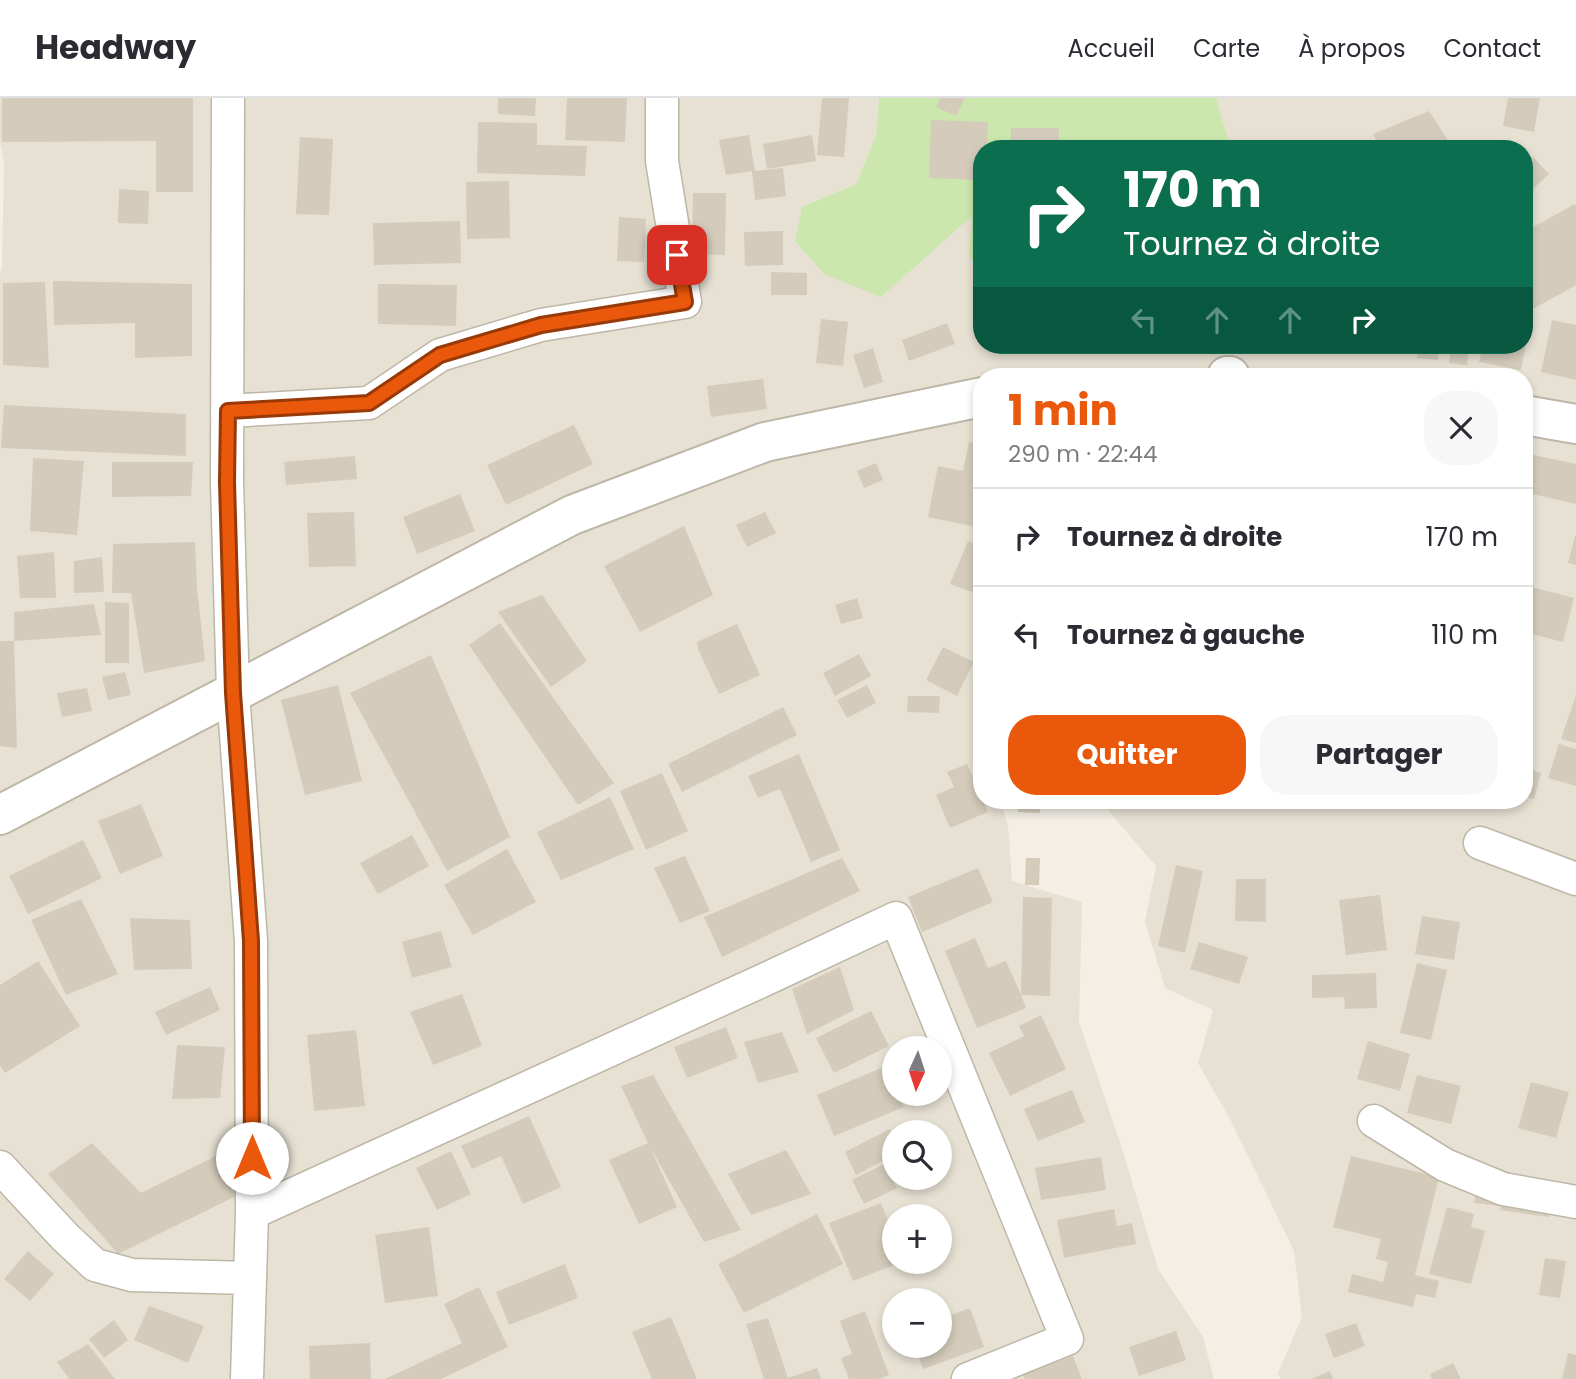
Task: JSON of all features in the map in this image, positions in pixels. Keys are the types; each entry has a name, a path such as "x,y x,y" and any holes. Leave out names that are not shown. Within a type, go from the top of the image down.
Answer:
{"street":[{"path":"228,98 227,482 233,693 251,941 252,1213 247,1379"},
{"path":"228,411 369,403 440,355 541,325 685,302 662,161 662,98"},
{"path":"0,816 572,515 765,442 973,399"},
{"path":"1533,417 1576,424"},
{"path":"1480,843 1576,879"},
{"path":"252,1213 896,918 1067,1339 968,1379"},
{"path":"1374,1121 1445,1165 1503,1189 1576,1202"},
{"path":"0,1167 95,1265 132,1275 250,1278"}],"shaded area":[{"path":"0,98 879,98 876,135 856,184 802,207 972,216 969,255 973,259 973,354 1533,354 1533,140 1228,140 1216,98 1576,98 1576,1379 1280,1379 1278,1373 1302,1317 1294,1251 1231,1121 1198,1063 1213,1010 1165,988 1145,922 1156,866 1107,809 1533,809 1533,368 973,368 973,809 1003,809 1008,825 1012,881 1082,902 1079,1022 1121,1145 1158,1269 1203,1337 1214,1379 0,1379 4,162 0,141"}],"green space":[{"path":"879,98 1216,98 1228,140 973,140 973,260 969,256 972,216 881,297 824,274 795,241 802,207 856,184 876,135"}],"building":[{"path":"2,98 193,98 193,192 156,192 156,141 2,142"},
{"path":"498,98 536,98 535,116 498,114"},
{"path":"567,98 627,98 625,142 565,140"},
{"path":"822,98 849,98 844,157 817,155"},
{"path":"940,98 965,98 956,116 936,107"},
{"path":"1508,98 1540,98 1534,132 1503,126"},
{"path":"1429,111 1448,140 1376,140 1373,134"},
{"path":"931,120 988,122 987,140 973,140 973,180 929,178"},
{"path":"478,122 537,123 537,145 587,146 585,176 477,173"},
{"path":"1011,128 1059,128 1059,140 1011,140"},
{"path":"749,135 755,171 783,168 786,196 755,200 752,171 726,175 719,140"},
{"path":"812,135 816,161 767,169 763,144"},
{"path":"300,137 333,139 329,215 296,214"},
{"path":"1533,157 1549,174 1533,189"},
{"path":"509,181 510,238 467,239 466,182"},
{"path":"119,189 149,191 148,224 118,223"},
{"path":"693,193 726,193 725,255 692,254"},
{"path":"1575,204 1576,285 1533,309 1533,227"},
{"path":"619,217 646,219 644,262 617,261"},
{"path":"460,221 461,263 374,265 373,223"},
{"path":"783,231 783,265 745,266 744,232"},
{"path":"771,272 807,273 807,295 771,295"},
{"path":"53,281 192,284 192,356 135,358 135,323 54,325"},
{"path":"45,282 49,368 3,365 3,283"},
{"path":"378,284 457,285 456,326 378,324"},
{"path":"821,319 848,322 843,366 816,363"},
{"path":"1552,320 1576,325 1576,380 1541,372"},
{"path":"947,323 955,344 909,361 902,340"},
{"path":"873,348 883,382 864,388 853,355"},
{"path":"1418,354 1438,354 1438,360 1417,358"},
{"path":"1450,354 1468,354 1467,365 1449,363"},
{"path":"1481,354 1524,354 1521,368 1479,362"},
{"path":"763,379 767,409 711,417 707,386"},
{"path":"4,405 186,414 186,456 1,448"},
{"path":"574,425 593,464 506,505 487,465"},
{"path":"969,442 973,443 973,526 928,517 938,466 963,471"},
{"path":"1533,455 1576,464 1576,504 1533,494"},
{"path":"355,456 357,479 286,485 284,462"},
{"path":"33,458 84,461 77,535 30,531"},
{"path":"112,462 193,462 191,496 112,497"},
{"path":"876,463 883,480 864,488 857,471"},
{"path":"460,494 475,531 417,554 403,517"},
{"path":"354,512 356,566 309,567 307,513"},
{"path":"765,512 776,533 747,547 736,525"},
{"path":"684,526 713,595 640,632 604,566"},
{"path":"1576,536 1576,565 1568,563"},
{"path":"968,541 973,543 973,593 950,584"},
{"path":"195,542 205,661 144,673 131,593 112,593 113,544"},
{"path":"54,552 56,598 20,598 17,556"},
{"path":"102,557 104,592 74,593 74,561"},
{"path":"1533,587 1574,598 1563,642 1533,634"},
{"path":"542,595 587,661 551,687 498,612"},
{"path":"857,598 863,618 841,624 835,605"},
{"path":"105,602 129,603 129,663 105,663"},
{"path":"94,604 101,635 14,641 14,612"},
{"path":"500,623 614,783 578,805 469,645"},
{"path":"737,624 760,675 719,694 697,642"},
{"path":"0,641 14,641 17,748 0,746"},
{"path":"943,647 973,662 957,696 926,680"},
{"path":"859,654 871,676 835,696 823,673"},
{"path":"431,655 510,837 447,871 350,693"},
{"path":"125,672 131,695 108,700 102,677"},
{"path":"338,685 362,781 305,795 281,700"},
{"path":"867,685 876,703 847,718 837,700"},
{"path":"87,688 92,711 62,717 57,693"},
{"path":"1576,695 1576,743 1561,739"},
{"path":"908,696 940,696 939,713 907,712"},
{"path":"783,707 797,735 682,792 668,764"},
{"path":"1559,744 1576,749 1576,786 1548,778"},
{"path":"799,754 840,850 811,862 780,789 758,798 748,776"},
{"path":"967,764 973,778 973,809 987,809 988,812 950,828 936,795 954,787 947,772"},
{"path":"1533,771 1541,773 1533,799"},
{"path":"662,773 688,831 646,850 620,791"},
{"path":"610,797 634,849 561,880 537,832"},
{"path":"141,804 163,856 120,874 98,821"},
{"path":"1018,809 1040,809 1040,813 1018,812"},
{"path":"412,835 429,866 378,894 360,863"},
{"path":"83,840 102,878 28,914 9,876"},
{"path":"507,849 536,902 473,935 444,885"},
{"path":"685,856 710,911 680,923 654,868"},
{"path":"842,858 860,891 722,957 704,917"},
{"path":"1026,858 1040,858 1039,885 1025,885"},
{"path":"1176,865 1203,871 1185,953 1158,946"},
{"path":"978,868 993,902 922,932 908,897"},
{"path":"1236,879 1266,879 1266,922 1235,921"},
{"path":"1380,895 1387,950 1346,955 1339,900"},
{"path":"1023,897 1052,898 1050,996 1021,995"},
{"path":"81,899 118,974 66,995 31,920"},
{"path":"1422,916 1460,922 1454,960 1415,954"},
{"path":"130,918 190,920 192,969 134,970"},
{"path":"441,931 452,967 412,978 402,942"},
{"path":"975,938 988,968 1006,961 1026,1008 977,1028 945,951"},
{"path":"1199,942 1248,957 1239,984 1190,969"},
{"path":"38,961 80,1026 5,1073 0,1066 0,985"},
{"path":"1417,963 1447,970 1431,1040 1400,1033"},
{"path":"840,967 854,1010 807,1034 792,989"},
{"path":"1376,973 1377,1008 1345,1009 1344,997 1312,998 1312,975"},
{"path":"210,987 220,1010 166,1035 155,1012"},
{"path":"462,994 482,1046 433,1065 410,1012"},
{"path":"871,1011 884,1036 882,1049 834,1073 816,1038"},
{"path":"1041,1015 1066,1069 1010,1096 989,1053 1024,1036 1019,1026"},
{"path":"726,1027 738,1058 687,1078 674,1047"},
{"path":"356,1030 365,1106 314,1111 307,1035"},
{"path":"782,1032 799,1072 758,1083 744,1042"},
{"path":"1368,1041 1410,1054 1400,1091 1357,1079"},
{"path":"177,1045 225,1047 220,1098 172,1099"},
{"path":"882,1068 882,1106 904,1107 834,1136 817,1095"},
{"path":"653,1075 741,1230 704,1242 650,1147 677,1207 639,1224 609,1160 648,1143 621,1086"},
{"path":"1417,1075 1461,1086 1451,1124 1407,1113"},
{"path":"1531,1082 1569,1092 1556,1138 1518,1128"},
{"path":"1072,1090 1085,1122 1038,1141 1024,1109"},
{"path":"529,1116 561,1187 523,1204 501,1156 472,1169 461,1146"},
{"path":"882,1133 882,1161 856,1175 845,1152"},
{"path":"92,1143 141,1193 222,1153 236,1196 118,1254 48,1174"},
{"path":"786,1150 811,1194 751,1215 728,1174"},
{"path":"451,1151 471,1194 437,1210 416,1168"},
{"path":"1351,1156 1439,1177 1415,1275 1439,1281 1435,1298 1416,1294 1413,1307 1348,1292 1352,1274 1383,1282 1388,1262 1376,1259 1381,1239 1333,1227"},
{"path":"1101,1157 1106,1190 1041,1200 1035,1168"},
{"path":"882,1165 882,1190 893,1190 864,1204 852,1180"},
{"path":"1476,1194 1551,1204 1549,1217 1500,1210 1501,1206 1474,1203"},
{"path":"881,1203 882,1270 853,1281 829,1223"},
{"path":"1447,1207 1474,1214 1471,1227 1485,1231 1471,1284 1429,1274"},
{"path":"1114,1209 1117,1226 1132,1223 1136,1244 1064,1258 1057,1220"},
{"path":"817,1214 843,1264 744,1313 718,1264"},
{"path":"429,1227 438,1296 385,1303 375,1235"},
{"path":"28,1251 54,1274 30,1301 4,1279"},
{"path":"1545,1258 1566,1261 1560,1298 1539,1295"},
{"path":"565,1264 578,1298 509,1325 496,1292"},
{"path":"479,1287 508,1347 441,1379 385,1379 462,1343 444,1304"},
{"path":"149,1306 204,1326 188,1363 134,1340"},
{"path":"970,1308 984,1347 923,1369 919,1358 952,1358 952,1315"},
{"path":"865,1311 889,1375 879,1379 849,1379 841,1358 852,1354 840,1321"},
{"path":"671,1317 697,1379 652,1379 632,1332"},
{"path":"768,1318 788,1378 817,1368 821,1379 764,1379 746,1324"},
{"path":"114,1320 128,1340 104,1358 89,1339"},
{"path":"1356,1323 1365,1346 1334,1358 1325,1334"},
{"path":"1176,1331 1186,1360 1139,1376 1129,1347"},
{"path":"370,1343 371,1379 310,1379 309,1346"},
{"path":"88,1344 115,1379 69,1379 57,1362"},
{"path":"1568,1353 1576,1355 1576,1379 1562,1379"},
{"path":"1073,1356 1082,1379 1025,1379 1023,1375"},
{"path":"1453,1363 1461,1379 1432,1379 1430,1374"},
{"path":"1330,1371 1333,1379 1311,1379"}],"route":[{"path":"252,1158 251,941 233,693 227,482 228,411 369,403 440,355 541,325 685,302 677,255"}]}
